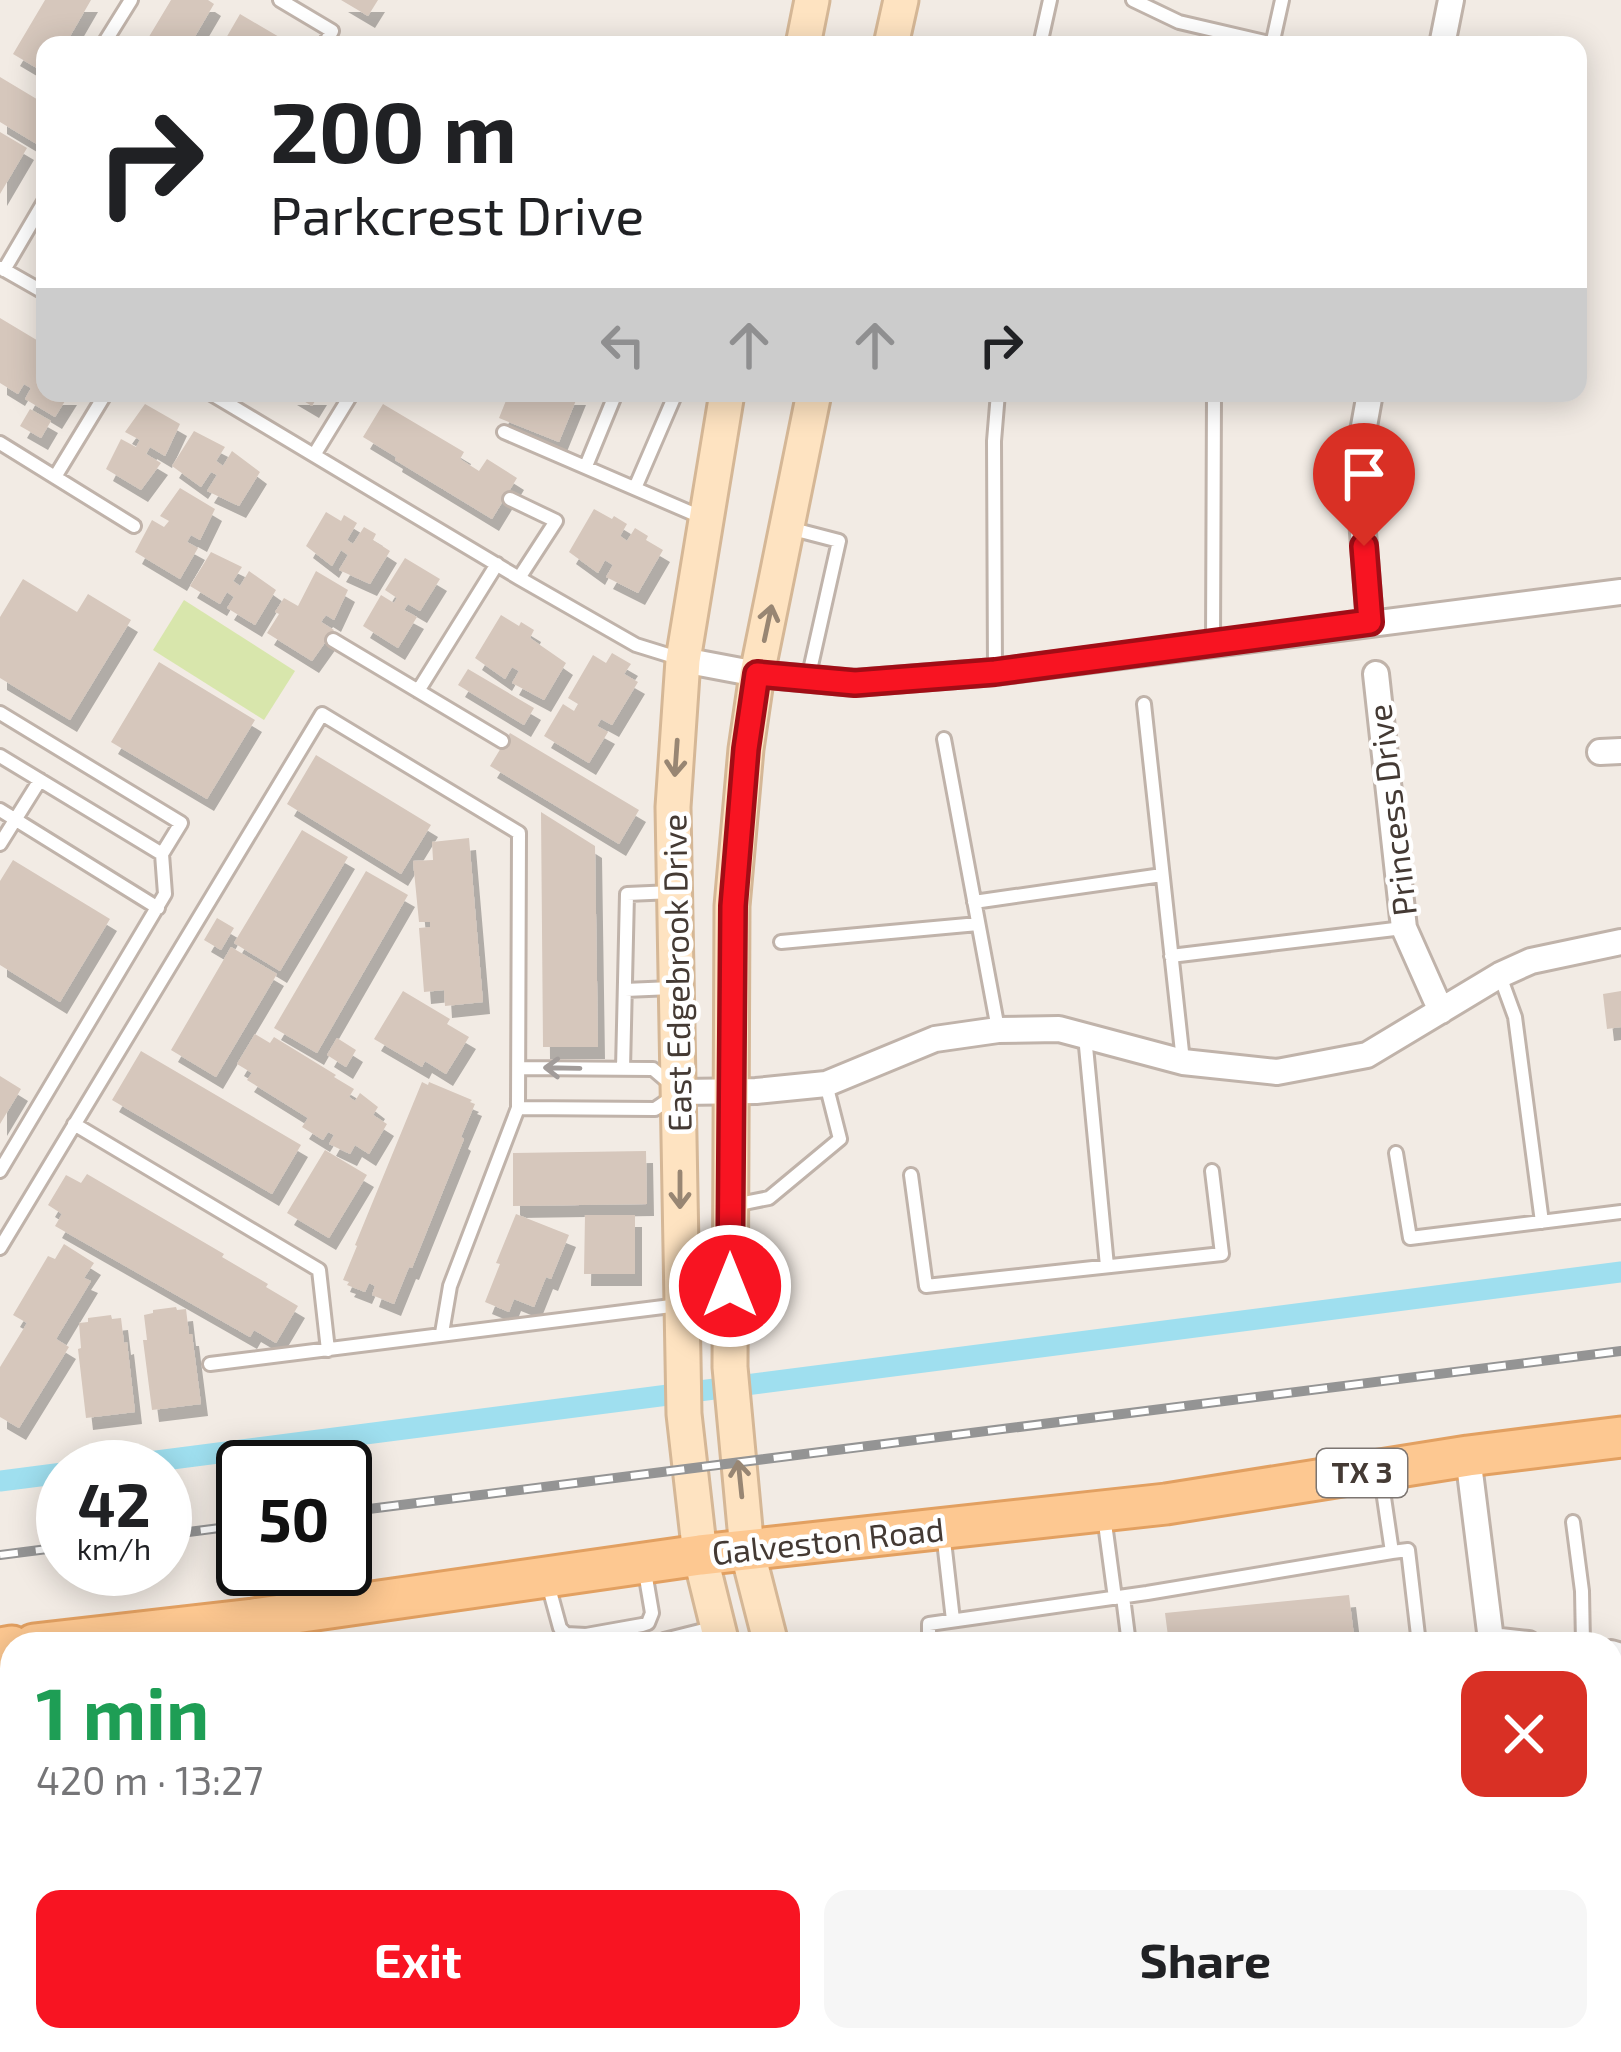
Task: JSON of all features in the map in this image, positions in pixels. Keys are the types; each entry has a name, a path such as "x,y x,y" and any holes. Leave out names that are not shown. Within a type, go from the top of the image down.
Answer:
{"main road":[{"path":"805,36 812,0"},
{"path":"892,36 901,0"},
{"name":"East Edgebrook Drive","path":"717,1632 700,1555 684,1414 673,807 683,660 726,402"},
{"name":"East Edgebrook Drive","path":"768,1632 747,1550 730,1367 733,906 757,674 812,402"},
{"name":"Galveston Road","path":"180,1632 253,1626 700,1555 1103,1512 1621,1437"}],"street":[{"path":"1444,36 1451,0"},
{"path":"1368,402 1361,443 1360,508 1370,622"},
{"path":"683,660 757,674 855,683 995,672 1621,592"},
{"name":"Princess Drive","path":"1376,674 1404,928 1441,1011"},
{"path":"680,1091 826,1084 935,1039 998,1030 1059,1029 1183,1062 1277,1072 1367,1055 1531,961 1621,942"},
{"path":"1468,1456 1478,1632"}],"lane":[{"path":"109,36 131,0"},
{"path":"280,0 332,31 329,36"},
{"path":"1042,36 1050,0"},
{"path":"1133,0 1179,22 1238,36"},
{"path":"1274,36 1282,0"},
{"path":"36,214 2,269 36,288"},
{"path":"55,477 101,402"},
{"path":"225,402 636,645 683,660"},
{"path":"314,455 346,402"},
{"path":"586,466 612,402"},
{"path":"635,488 672,402"},
{"path":"995,672 997,402"},
{"path":"1213,644 1214,402"},
{"path":"504,432 706,519"},
{"path":"0,443 134,526"},
{"path":"510,500 556,521 518,578"},
{"path":"788,527 839,541 808,679"},
{"path":"418,691 496,564"},
{"path":"333,640 502,740"},
{"path":"1144,704 1183,1062"},
{"path":"0,713 181,823 162,854 165,894 158,908 0,1171"},
{"path":"0,1247 322,714 519,833 518,1108 450,1286 442,1333"},
{"path":"944,739 998,1030"},
{"path":"0,756 162,854"},
{"path":"0,844 40,780"},
{"path":"0,810 158,908"},
{"path":"974,902 1162,875"},
{"path":"623,1069 627,894 675,892"},
{"path":"781,942 978,924"},
{"path":"1171,956 1404,928"},
{"path":"1500,975 1515,1017 1542,1222"},
{"path":"625,990 677,988"},
{"path":"1084,1035 1107,1266"},
{"path":"518,1108 655,1109 680,1091 652,1069 520,1068"},
{"path":"730,1205 770,1198 840,1139 826,1084"},
{"path":"74,1124 319,1270 328,1350"},
{"path":"1396,1153 1410,1238 1621,1212"},
{"path":"911,1175 926,1286 1222,1254 1212,1172"},
{"path":"210,1364 680,1305"},
{"path":"1379,1470 1392,1552"},
{"path":"1103,1512 1126,1632"},
{"path":"1573,1522 1583,1632"},
{"path":"943,1529 953,1620"},
{"path":"929,1632 929,1624 1408,1550 1418,1632"},
{"path":"644,1563 652,1613 648,1623"},
{"path":"546,1577 564,1632"},
{"path":"602,1632 648,1623"},
{"path":"648,1623 655,1632"}],"green space":[{"path":"184,600 295,671 264,720 153,650"}],"building":[{"path":"45,0 91,0 70,36 36,36 36,68 13,54"},
{"path":"171,0 214,4 195,36 149,36"},
{"path":"341,0 378,0 368,16"},
{"path":"240,14 277,36 227,36"},
{"path":"0,77 36,99 36,144 0,122"},
{"path":"0,132 27,148 0,194"},
{"path":"0,318 36,340 36,402 64,402 55,417 25,399 31,388 24,384 18,394 0,383"},
{"path":"505,402 575,402 559,442 499,418"},
{"path":"145,404 180,424 165,456 150,447 146,454 161,463 141,490 106,469 121,439 136,447 140,440 125,432"},
{"path":"383,404 464,452 460,459 479,471 487,459 517,478 492,519 363,437"},
{"path":"30,409 51,421 41,438 20,426"},
{"path":"194,431 225,447 216,461 223,466 232,451 260,472 239,506 207,491 217,475 211,472 201,487 172,466"},
{"path":"180,488 215,509 200,540 191,535 187,542 198,548 180,579 135,552 152,520 164,527 169,521 160,516"},
{"path":"594,509 627,524 620,536 627,541 635,528 663,550 638,593 606,577 613,565 605,560 598,573 569,552"},
{"path":"326,512 357,523 347,540 353,544 364,527 390,551 370,584 339,570 348,555 341,550 332,566 306,546"},
{"path":"211,552 242,567 233,581 240,586 249,571 276,590 255,625 227,608 234,597 227,592 220,604 190,586"},
{"path":"405,558 440,579 420,611 408,604 404,610 417,617 398,648 363,626 381,595 394,603 397,598 385,590"},
{"path":"316,571 348,590 334,620 326,615 321,622 334,630 312,661 267,633 284,598 298,606"},
{"path":"23,579 77,612 88,594 131,620 70,720 0,678 0,617"},
{"path":"501,615 534,630 530,638 566,663 544,700 512,683 519,671 512,667 505,679 475,658"},
{"path":"612,653 631,664 624,674 638,682 612,725 601,719 597,726 608,732 589,763 544,736 563,704 574,711 578,704 568,698 593,655 606,663"},
{"path":"159,662 255,720 207,799 111,742"},
{"path":"468,669 534,708 524,725 458,685"},
{"path":"510,733 639,810 619,844 490,766"},
{"path":"316,755 431,825 401,874 287,804"},
{"path":"541,812 595,846 598,1047 543,1047"},
{"path":"302,830 348,857 280,971 234,943"},
{"path":"469,838 483,1002 445,1006 444,990 424,992 419,928 430,927 430,922 419,922 413,861 433,860 432,842"},
{"path":"13,860 110,919 60,1002 0,965 0,881"},
{"path":"366,871 408,895 317,1053 274,1028"},
{"path":"217,918 234,928 221,950 204,940"},
{"path":"231,947 277,974 216,1077 171,1050"},
{"path":"403,991 450,1019 447,1024 469,1037 446,1074 425,1061 422,1067 374,1039"},
{"path":"1621,991 1621,1027 1607,1029 1603,994"},
{"path":"255,1034 270,1043 274,1037 354,1089 349,1097 355,1101 360,1093 378,1107 373,1115 387,1124 369,1154 355,1145 350,1154 329,1144 334,1135 328,1132 323,1140 302,1127 308,1118 247,1080 252,1073 237,1064"},
{"path":"337,1038 356,1050 346,1067 327,1055"},
{"path":"141,1051 301,1145 272,1194 112,1100"},
{"path":"0,1076 21,1089 0,1124"},
{"path":"422,1082 475,1104 394,1304 372,1295 375,1286 369,1283 365,1292 343,1280"},
{"path":"325,1150 367,1175 329,1238 287,1213"},
{"path":"646,1151 647,1204 513,1206 513,1153"},
{"path":"87,1174 224,1254 222,1257 298,1306 276,1343 254,1330 250,1337 55,1226 62,1214 48,1205 66,1175 81,1183"},
{"path":"516,1214 569,1235 534,1307 514,1299 509,1312 485,1302"},
{"path":"585,1215 635,1215 635,1274 584,1274"},
{"path":"64,1244 94,1263 84,1278 91,1281 56,1339 69,1347 19,1428 0,1417 0,1367 27,1323 13,1315 48,1256 55,1259"},
{"path":"186,1309 201,1404 152,1410 144,1315"},
{"path":"111,1315 121,1318 127,1342 135,1412 86,1418 79,1323"},
{"path":"1349,1595 1354,1632 1167,1632 1165,1613"}],"waterway":[{"path":"192,1456 1621,1272"},
{"path":"0,1481 36,1476"}],"railway":[{"path":"372,1509 1621,1351"},
{"path":"192,1532 216,1528"},
{"path":"0,1555 36,1550"}],"route":[{"path":"730,1286 733,906 757,674 855,683 995,672 1370,622 1364,546"}]}
